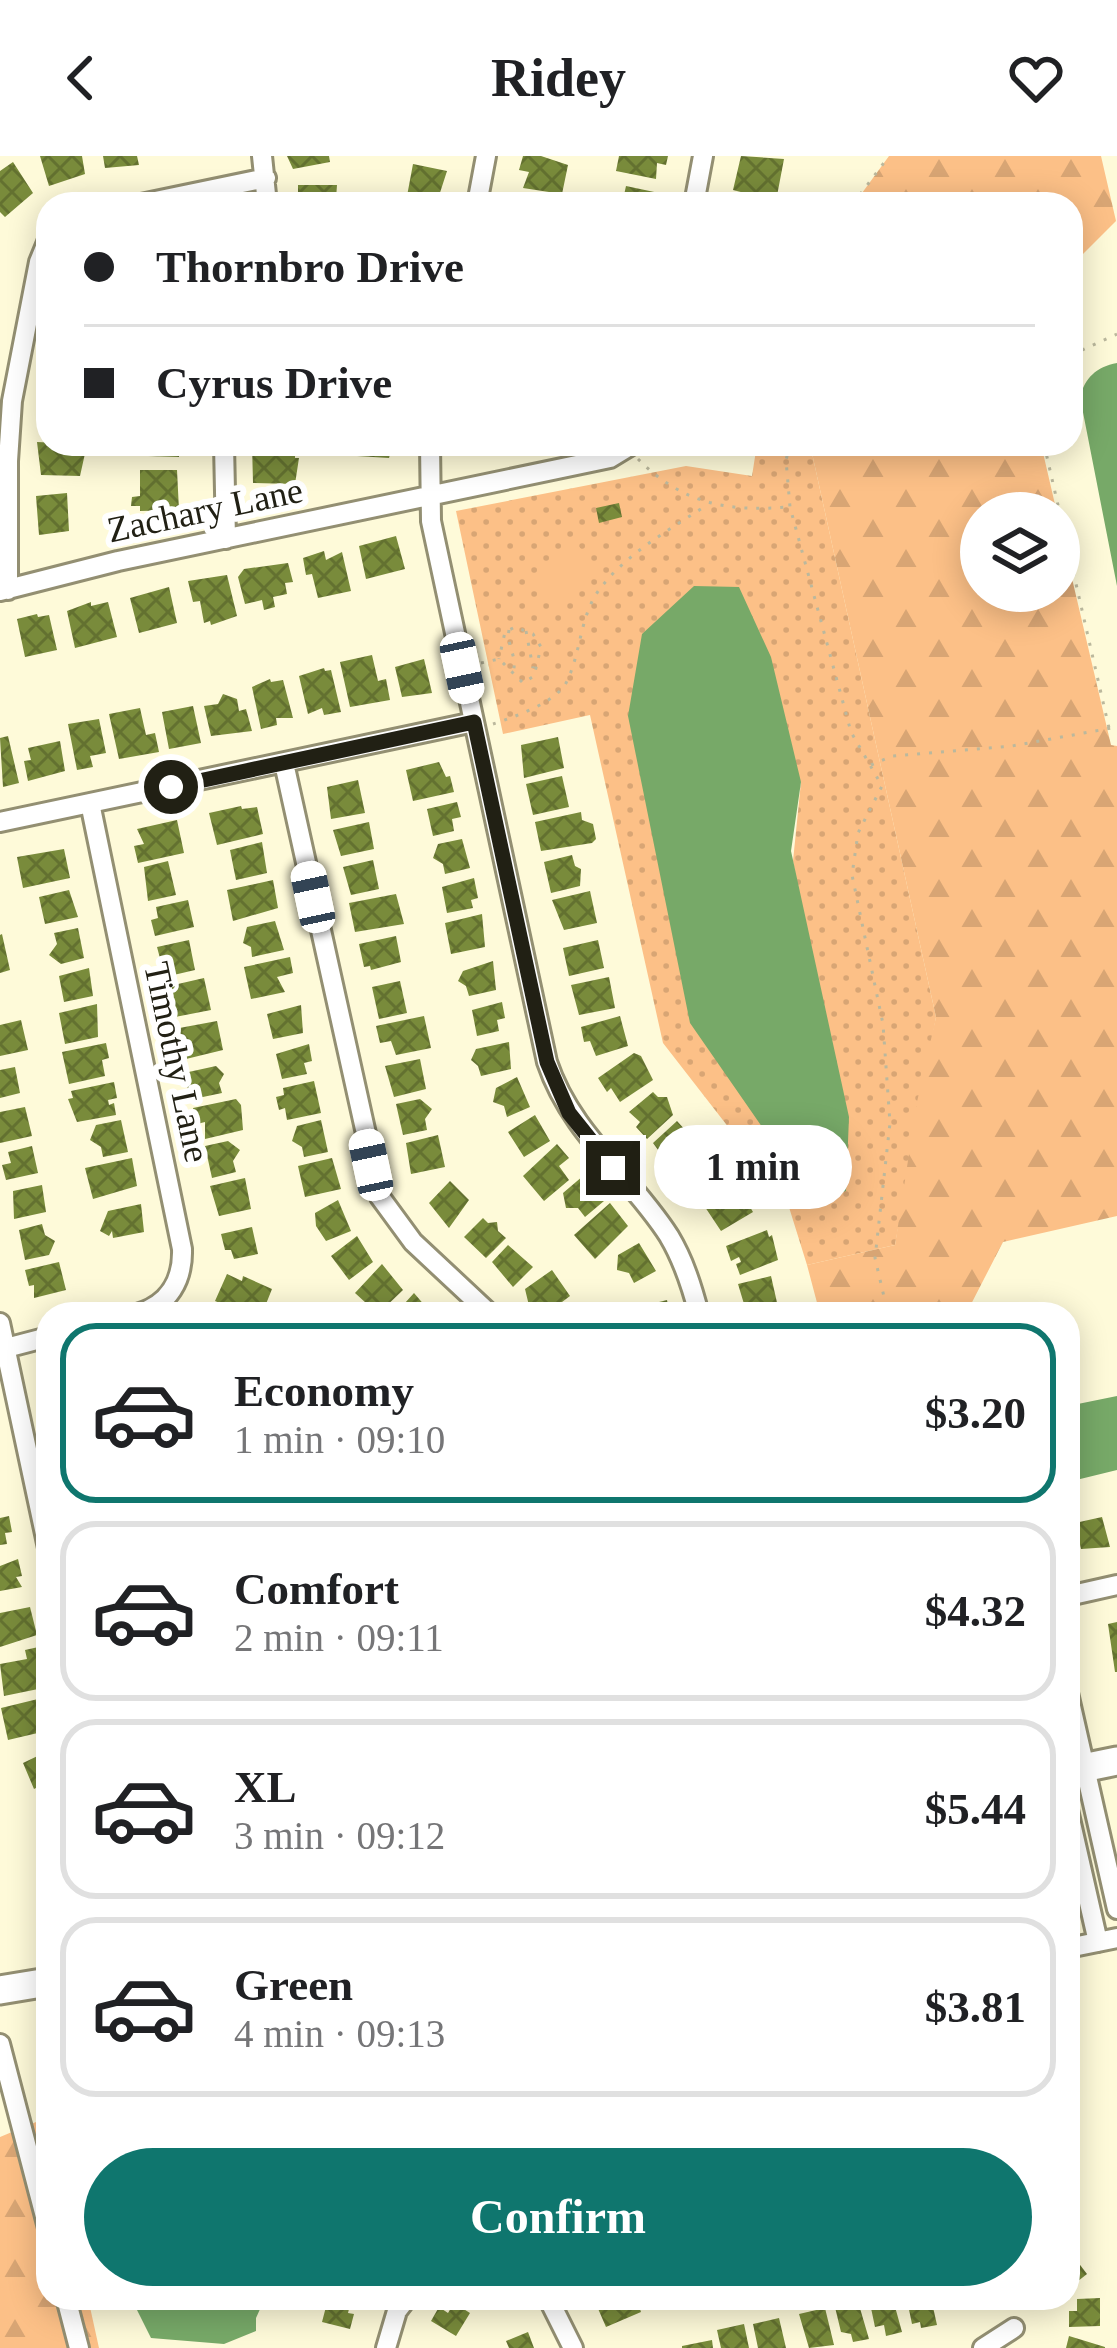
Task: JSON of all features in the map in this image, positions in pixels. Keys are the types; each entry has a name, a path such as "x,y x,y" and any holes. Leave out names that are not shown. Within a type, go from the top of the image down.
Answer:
{"main road":[{"path":"1080,1768 1117,1761"},
{"path":"0,1990 36,1984"}],"street":[{"path":"262,156 267,192"},
{"path":"480,192 487,156"},
{"path":"696,192 703,156"},
{"path":"199,192 266,178"},
{"path":"4,591 12,400 36,277"},
{"path":"224,456 226,539"},
{"path":"430,456 429,495 462,668 553,1080 580,1129 668,1236 695,1302"},
{"name":"Zachary Lane","path":"4,591 614,456"},
{"path":"0,822 474,725"},
{"path":"284,763 380,1197 413,1242 477,1302"},
{"name":"Timothy Lane","path":"90,803 182,1249 183,1264 172,1292 162,1302"},
{"path":"0,1323 36,1492"},
{"path":"5,1348 36,1340"},
{"path":"1080,1593 1117,1585"},
{"path":"1080,1780 1117,1909"},
{"path":"1080,1850 1107,1940"},
{"path":"0,2044 36,2182"},
{"path":"69,2310 79,2348"},
{"path":"386,2348 398,2310"},
{"path":"554,2310 573,2348"},
{"path":"983,2348 1014,2328"}],"path":[{"path":"863,192 889,156"},
{"path":"1083,350 1117,334"},
{"path":"638,456 651,472 706,505 744,511 790,507"},
{"path":"787,456 790,507 851,732 882,786 858,833 852,874 884,1044 890,1123 875,1258 885,1302"},
{"path":"1047,456 1109,728"},
{"path":"474,725 497,723 565,686 588,609 603,584 649,544 706,505"},
{"path":"499,659 509,628"},
{"path":"499,659 523,683 534,673 542,647 526,629 509,628"},
{"path":"509,628 507,639 515,664 512,674"},
{"path":"526,629 534,673"},
{"path":"462,668 499,659"},
{"path":"870,766 892,756 1012,746 1117,727"}],"green space":[{"path":"889,156 1101,156 1116,221 1083,254 1083,192 863,192"},
{"path":"755,456 813,456 936,1017 895,1245 807,1265 788,1204 663,1043 590,715 503,734 456,511 686,466 752,476","holes":["642,634 801,782 793,861 803,918"]},
{"path":"813,456 1044,456 1052,492 960,492 960,612 1080,612 1111,745 1117,746 1117,1216 1003,1242 972,1302 817,1302 807,1265 895,1245 917,1102 936,1017"},
{"path":"577,544 598,570 554,605 533,580"},
{"path":"36,2122 36,2310 91,2310 99,2348 0,2348 0,2137"}],"shaded area":[{"path":"1117,363 1117,586 1083,412 1085,384 1103,367"},
{"path":"694,586 739,587 771,657 801,782 791,851 849,1117 846,1191 814,1202 690,1023 628,716 642,634"},
{"path":"1117,1396 1117,1470 1080,1479 1080,1404"},
{"path":"137,2310 260,2310 256,2331 224,2344 151,2338"}],"building":[{"path":"40,156 82,156 85,174 49,186"},
{"path":"103,156 137,156 139,165 105,168"},
{"path":"287,156 329,156 330,162 293,169"},
{"path":"523,156 568,165 562,192 523,188 529,172 519,170"},
{"path":"619,156 668,156 666,165 657,163 656,179 616,171"},
{"path":"741,156 784,159 778,192 733,190"},
{"path":"13,162 33,193 5,217 0,212 0,171"},
{"path":"413,164 447,171 440,192 408,192"},
{"path":"298,185 337,185 336,192 298,192"},
{"path":"39,456 84,456 80,476 41,475"},
{"path":"252,456 299,458 295,484 253,483"},
{"path":"140,470 177,470 179,510 140,511 140,506 131,506 132,497 140,496"},
{"path":"67,493 69,531 39,535 36,496"},
{"path":"619,503 622,517 599,523 596,508"},
{"path":"396,536 405,569 366,579 359,546"},
{"path":"324,551 326,560 342,552 351,591 318,598 303,558"},
{"path":"288,563 293,582 285,583 287,594 273,597 275,607 264,610 262,600 245,604 238,577 244,569"},
{"path":"227,575 237,616 204,623 200,601 193,602 188,581"},
{"path":"169,587 177,623 139,633 130,598"},
{"path":"91,602 91,606 108,602 117,637 75,648 67,611"},
{"path":"49,615 57,650 25,657 17,619"},
{"path":"372,655 378,681 386,679 390,700 350,707 340,662"},
{"path":"424,659 432,693 402,697 395,667"},
{"path":"331,670 341,712 324,715 322,708 308,714 299,676"},
{"path":"270,679 283,680 293,718 276,718 277,725 261,729 252,687"},
{"path":"223,694 237,699 239,711 246,709 252,731 211,736 204,706 218,704"},
{"path":"193,706 201,743 169,749 162,712"},
{"path":"140,708 146,735 155,733 159,752 119,759 109,714"},
{"path":"99,719 106,753 90,756 93,767 77,770 68,724"},
{"path":"8,736 19,783 3,787 0,738"},
{"path":"558,737 564,768 524,778 521,745"},
{"path":"60,741 65,771 28,781 24,761 31,760 28,748"},
{"path":"439,762 454,792 413,801 406,770"},
{"path":"562,776 569,807 533,815 526,784"},
{"path":"358,780 365,813 331,819 327,787"},
{"path":"457,802 461,817 452,819 454,831 433,836 427,809"},
{"path":"257,807 263,834 217,845 209,813"},
{"path":"581,812 582,820 593,824 596,839 592,843 541,851 535,822"},
{"path":"177,820 184,853 138,863 134,846 144,844 137,829"},
{"path":"369,822 374,849 341,856 333,830"},
{"path":"462,839 470,868 445,874 443,864 433,858 438,844"},
{"path":"262,842 267,873 236,880 230,850"},
{"path":"64,849 70,878 23,888 17,857"},
{"path":"572,855 581,869 580,886 551,893 544,862"},
{"path":"373,860 379,889 351,895 343,867"},
{"path":"168,861 176,895 148,901 144,867"},
{"path":"474,878 478,898 471,900 473,908 447,913 442,887"},
{"path":"273,880 278,908 233,921 227,890"},
{"path":"69,890 78,917 45,924 39,897"},
{"path":"590,891 597,923 564,930 552,900"},
{"path":"396,894 404,924 355,932 349,903"},
{"path":"188,900 194,927 155,936 151,920 158,918 156,907"},
{"path":"482,914 485,947 451,954 445,923"},
{"path":"275,921 284,950 252,957 251,947 243,943 247,927"},
{"path":"78,928 84,958 61,964 49,955 57,944 54,933"},
{"path":"0,935 10,970 0,973"},
{"path":"396,936 401,962 371,970 364,967 359,944"},
{"path":"189,940 195,970 165,977 157,947"},
{"path":"598,940 604,968 569,976 563,948"},
{"path":"290,957 293,973 277,977 285,992 251,999 244,967"},
{"path":"493,961 496,990 469,996 458,981 463,971"},
{"path":"89,968 93,996 64,1002 59,976"},
{"path":"609,977 615,1008 579,1015 571,985"},
{"path":"204,978 211,1010 175,1017 165,987"},
{"path":"400,981 407,1013 379,1019 372,987"},
{"path":"502,1002 505,1018 497,1020 499,1031 477,1036 472,1010"},
{"path":"97,1004 98,1037 65,1044 59,1013"},
{"path":"301,1005 303,1033 273,1039 267,1014"},
{"path":"424,1016 431,1048 396,1055 391,1041 380,1043 376,1026"},
{"path":"620,1016 628,1046 596,1056 590,1041 584,1042 581,1027"},
{"path":"21,1020 28,1050 0,1056 0,1025"},
{"path":"217,1021 223,1050 186,1059 174,1029"},
{"path":"509,1042 511,1069 481,1076 471,1060 476,1049"},
{"path":"106,1043 105,1076 69,1084 62,1052"},
{"path":"309,1044 312,1061 304,1063 307,1074 282,1079 276,1054"},
{"path":"634,1053 641,1056 653,1080 620,1102 598,1078"},
{"path":"420,1059 426,1089 394,1097 385,1066"},
{"path":"216,1066 224,1074 219,1083 222,1093 198,1098 196,1087 188,1089 184,1073"},
{"path":"15,1067 20,1093 0,1098 0,1070"},
{"path":"517,1077 530,1107 507,1117 504,1106 493,1102 496,1088"},
{"path":"314,1081 321,1113 287,1120 276,1097 284,1095 283,1088"},
{"path":"114,1082 117,1098 108,1100 109,1105 114,1103 116,1115 77,1122 68,1099 73,1098 71,1091"},
{"path":"653,1092 667,1097 673,1115 647,1139 636,1127 640,1122 629,1112"},
{"path":"236,1099 243,1130 205,1139 205,1122 197,1124 193,1108"},
{"path":"420,1099 432,1109 425,1119 427,1130 403,1135 396,1104"},
{"path":"25,1107 32,1136 0,1143 0,1112"},
{"path":"535,1115 550,1141 524,1157 508,1132"},
{"path":"121,1120 128,1152 103,1157 101,1147 90,1140 96,1125"},
{"path":"321,1120 328,1152 304,1157 302,1147 292,1141 297,1126"},
{"path":"677,1121 698,1144 672,1169 653,1143"},
{"path":"438,1135 445,1167 411,1174 406,1143"},
{"path":"228,1141 240,1150 233,1161 236,1172 212,1178 205,1146"},
{"path":"714,1142 735,1167 696,1196 676,1174"},
{"path":"557,1144 569,1158 559,1166 569,1180 544,1201 523,1176"},
{"path":"32,1146 38,1173 6,1180 2,1165 11,1163 8,1152"},
{"path":"132,1158 137,1186 93,1199 85,1168"},
{"path":"332,1158 341,1189 305,1197 298,1166"},
{"path":"583,1176 604,1201 585,1217 578,1208 566,1208 563,1193"},
{"path":"245,1178 251,1209 219,1216 210,1186"},
{"path":"450,1181 469,1200 449,1228 429,1203"},
{"path":"736,1183 753,1212 721,1231 703,1204"},
{"path":"42,1185 46,1212 14,1219 13,1191"},
{"path":"338,1200 351,1231 326,1241 316,1226 315,1213"},
{"path":"610,1203 628,1226 595,1259 574,1235"},
{"path":"141,1204 144,1232 113,1238 112,1231 109,1236 100,1231 108,1211"},
{"path":"483,1218 497,1222 506,1238 486,1258 464,1237"},
{"path":"42,1224 45,1235 55,1241 49,1255 25,1260 19,1230"},
{"path":"252,1227 258,1254 234,1259 231,1250 225,1250 221,1234"},
{"path":"767,1230 778,1260 740,1275 739,1257 731,1261 726,1246"},
{"path":"357,1236 373,1262 349,1280 331,1256"},
{"path":"639,1243 656,1271 634,1283 629,1273 617,1270 618,1255"},
{"path":"508,1245 533,1267 513,1287 492,1262"},
{"path":"59,1262 66,1290 34,1298 34,1285 29,1286 25,1270"},
{"path":"382,1264 403,1290 390,1302 365,1302 355,1293"},
{"path":"552,1270 570,1296 562,1302 528,1302 525,1289"},
{"path":"227,1274 272,1289 267,1302 215,1301"},
{"path":"771,1276 777,1302 743,1302 738,1284"},
{"path":"9,1516 12,1532 5,1533 7,1544 0,1545 0,1518"},
{"path":"1102,1517 1110,1547 1081,1549 1080,1522"},
{"path":"18,1559 22,1576 16,1577 22,1587 0,1591 0,1566"},
{"path":"30,1607 36,1635 0,1647 0,1613"},
{"path":"1117,1622 1117,1672 1115,1672 1108,1624"},
{"path":"36,1648 36,1689 4,1696 0,1664 27,1659 25,1650"},
{"path":"36,1699 36,1733 8,1740 1,1708"},
{"path":"36,1757 34,1789 23,1763"},
{"path":"1100,2298 1100,2326 1069,2327 1069,2311 1080,2310 1080,2299"},
{"path":"325,2310 354,2314 350,2329 322,2322"},
{"path":"437,2310 470,2313 456,2336 431,2321"},
{"path":"599,2310 640,2310 641,2312 606,2327"},
{"path":"825,2310 834,2345 809,2348 799,2314"},
{"path":"836,2310 861,2310 869,2339 853,2342 851,2334 841,2332"},
{"path":"871,2310 896,2310 902,2332 886,2336 884,2325 875,2327"},
{"path":"909,2310 934,2310 937,2325 921,2328 920,2322 912,2324"},
{"path":"779,2318 786,2348 758,2348 753,2324"},
{"path":"744,2324 749,2348 721,2348 717,2330"},
{"path":"528,2332 534,2348 509,2348 506,2341"},
{"path":"1069,2336 1105,2347 1105,2348 1066,2348"},
{"path":"712,2340 713,2348 682,2348 682,2346"}],"route":[{"path":"171,787 474,722 547,1062 569,1113 613,1168"}]}
